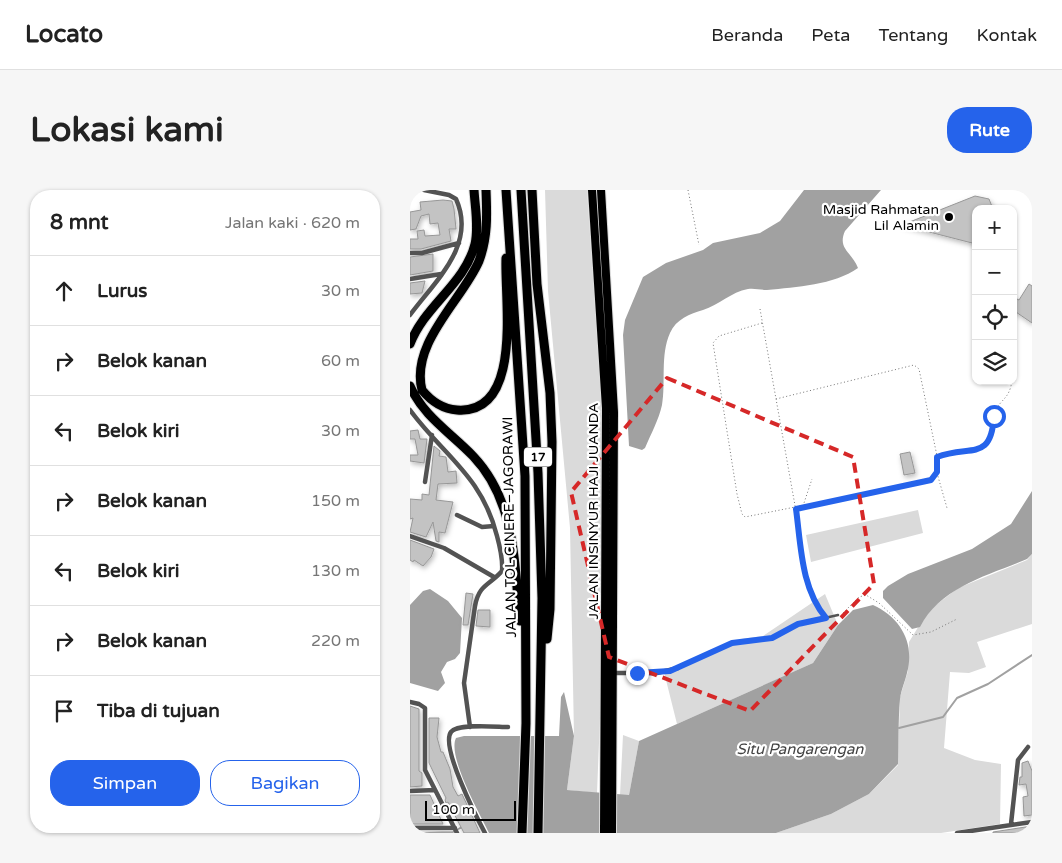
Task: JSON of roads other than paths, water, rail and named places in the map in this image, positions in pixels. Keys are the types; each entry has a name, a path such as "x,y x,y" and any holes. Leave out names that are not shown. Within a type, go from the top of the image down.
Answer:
{"highway":[{"path":"410,344 420,323 458,279 471,256 476,236 474,190"},
{"path":"486,190 486,236 478,262 460,290 433,320 420,338 414,362 420,387 433,401 448,409 466,410 481,404 494,392 502,378 507,347 505,279 508,215"},
{"name":"JALAN TOL CINERE–JAGORAWI","path":"506,190 525,476 526,723 522,833"},
{"name":"JALAN TOL CINERE–JAGORAWI","path":"521,190 538,473 542,682 538,833"},
{"path":"532,190 536,275 550,393 552,442 550,609 542,682"},
{"name":"JALAN INSINYUR HAJI JUANDA","path":"592,190 606,408 604,833"},
{"name":"JALAN INSINYUR HAJI JUANDA","path":"601,190 614,412 615,611 612,833"},
{"path":"410,386 422,408 474,457 485,470 505,507 513,551 526,671"},
{"path":"606,612 615,611"}],"street":[{"path":"410,315 456,253 459,243 461,224 456,199 449,195 424,190"},
{"path":"410,253 422,253 459,243"},
{"path":"410,280 441,274"},
{"path":"410,410 471,478 482,497 494,526 502,567 500,573 480,590 475,606 464,683 470,727"},
{"path":"425,482 432,435"},
{"path":"457,515 482,527 494,526"},
{"path":"410,536 444,548 494,577"},
{"path":"614,674 657,672 678,668"},
{"path":"410,702 424,706 424,767 456,831"},
{"path":"486,833 476,816 456,769 449,741 453,730 470,727 508,727"},
{"path":"1011,824 1018,760 1028,747"},
{"path":"410,791 435,790"},
{"path":"958,833 1032,822"},
{"path":"410,828 456,831"}],"lane":[{"path":"799,532 807,585 813,601 826,618"},
{"path":"678,668 732,643 772,638 798,624 838,615"}],"water":[{"path":"804,190 881,190 845,231 843,237 844,246 858,268 826,282 790,288 742,291 709,308 688,315 676,324 670,333 665,350 662,405 657,421 645,448 642,450 629,446 623,335 625,320 643,277 666,263 703,250 713,243 760,233 780,221"},
{"path":"1032,491 1032,554 1027,559 982,577 953,592 929,613 920,627 912,629 883,598 883,591 888,586 908,574 972,549 1011,524"},
{"path":"430,589 448,601 462,618 460,653 455,659 447,662 441,672 445,683 438,691 410,683 410,605 423,591"},
{"name":"Situ Pangarengan","path":"873,605 891,617 904,633 909,652 909,662 900,699 898,764 869,794 831,814 776,833 489,833 460,771 454,746 456,738 464,736 559,736 561,697 564,692 574,736 567,790 629,795 639,741 813,663 838,625 853,610"}],"waterway":[{"path":"899,728 943,717 957,698 988,684 1032,655"},
{"path":"410,833 453,832 462,827"}],"place":[{"name":"Masjid Rahmatan Lil Alamin","path":"949,217"}]}
